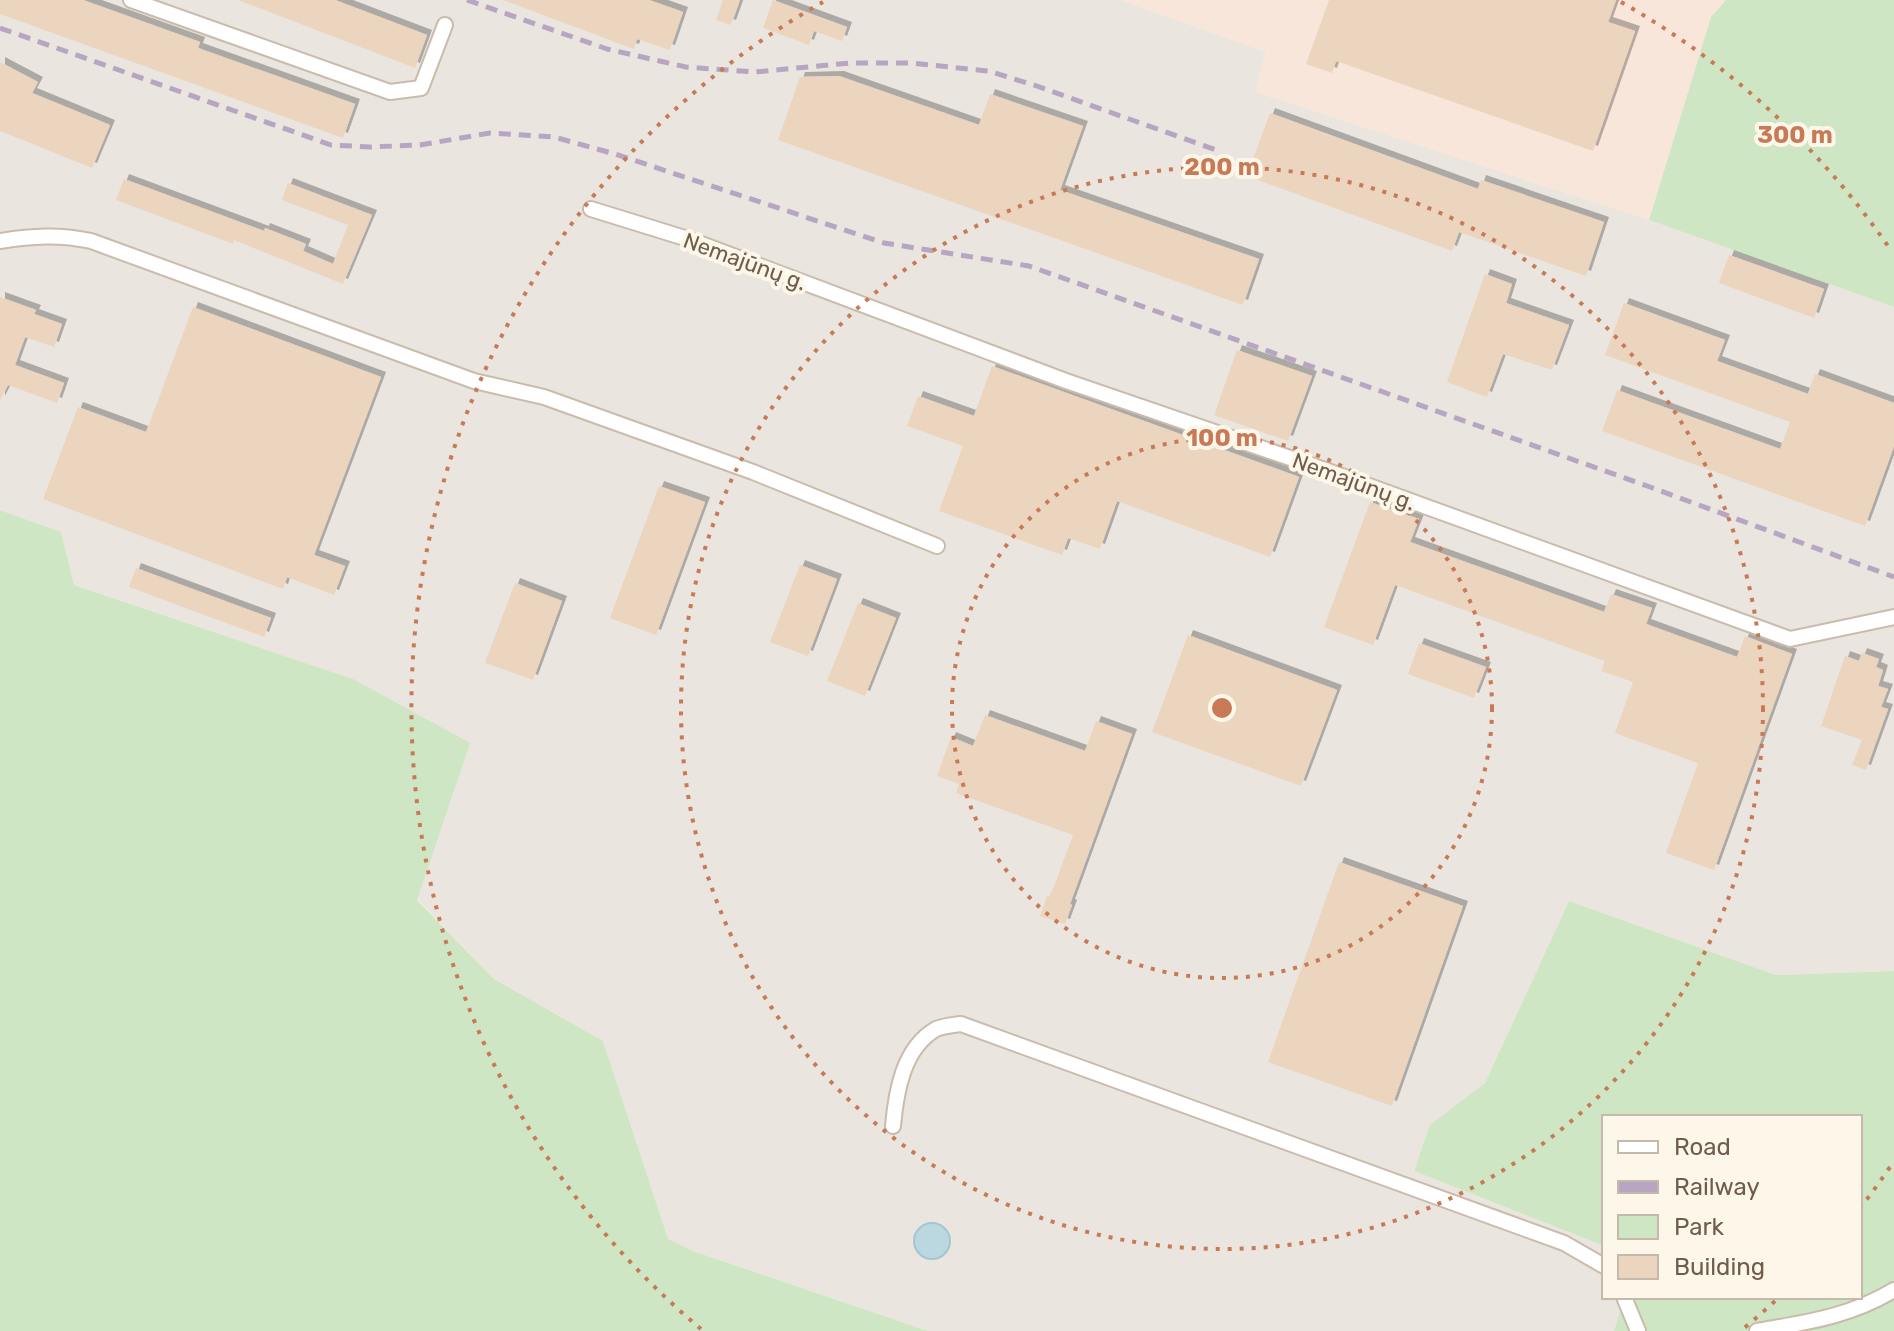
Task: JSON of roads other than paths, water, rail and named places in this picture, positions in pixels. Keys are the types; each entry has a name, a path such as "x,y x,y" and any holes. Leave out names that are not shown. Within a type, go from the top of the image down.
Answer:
{"street":[{"path":"131,0 390,92 421,88 445,25"},
{"name":"Nemajūnų g.","path":"591,209 688,239 1066,381 1328,471 1790,639 1894,617"},
{"path":"0,241 51,235 91,241 474,381 544,397 753,472 937,546"},
{"path":"893,1126 896,1094 909,1058 919,1043 938,1028 961,1024 1564,1243 1602,1265"},
{"path":"1757,1331 1835,1317 1872,1303 1894,1290"},
{"path":"1625,1299 1638,1331"}],"water":[{"path":"932,1223 945,1228 950,1241 945,1254 932,1259 919,1254 914,1241 919,1228"}],"railway":[{"path":"467,0 607,49 686,67 755,72 850,63 911,63 988,71 1216,150"},
{"path":"0,28 331,145 420,145 490,133 554,137 615,154 884,243 1029,266 1894,577"}]}
